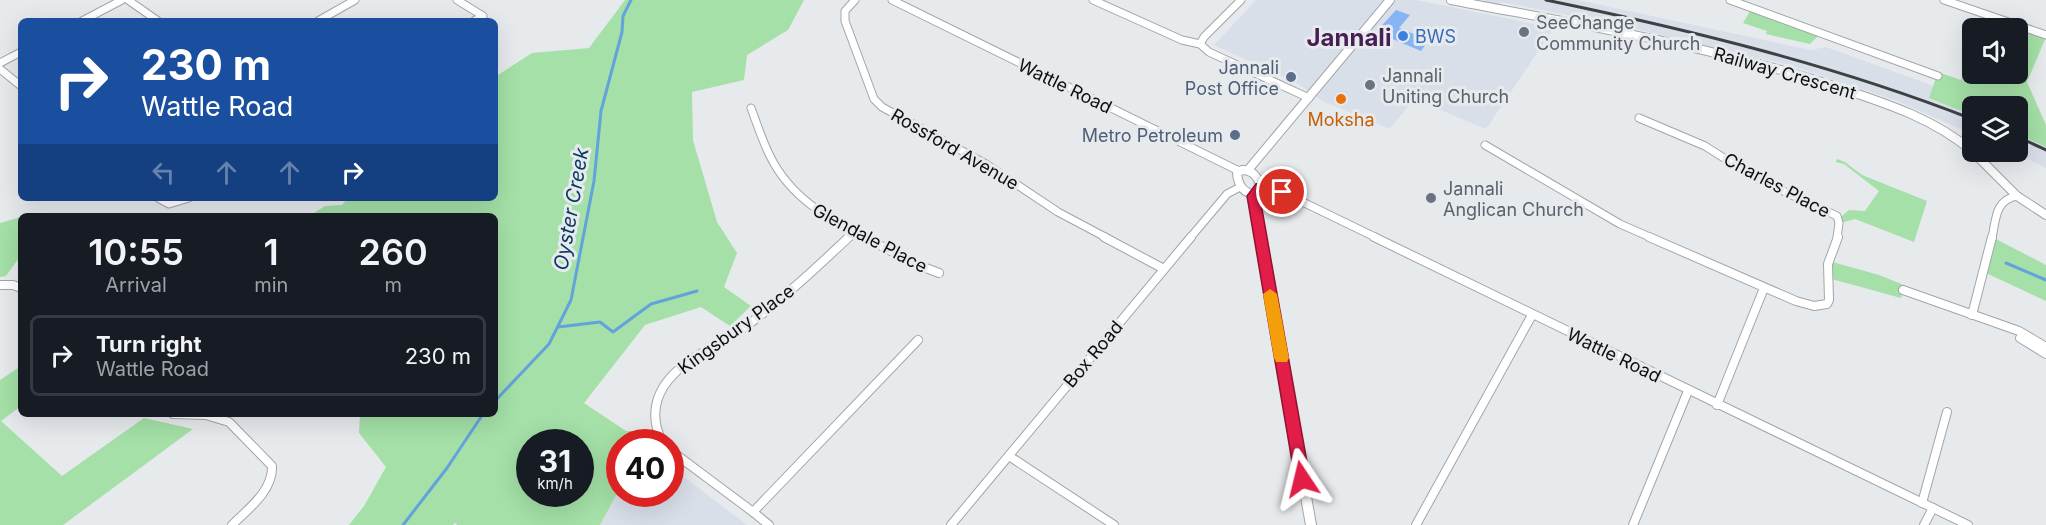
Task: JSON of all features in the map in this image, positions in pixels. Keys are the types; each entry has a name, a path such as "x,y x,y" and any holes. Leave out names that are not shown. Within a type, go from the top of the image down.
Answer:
{"street":[{"path":"88,18 122,0"},
{"path":"128,0 154,18"},
{"path":"323,18 355,0"},
{"path":"457,0 483,16 479,18"},
{"name":"Rossford Avenue","path":"855,0 845,11 845,21 874,99 882,108 986,164 1058,212 1164,269"},
{"name":"Wattle Road","path":"892,0 1244,171"},
{"path":"1093,0 1182,40 1200,44 1209,52 1309,98"},
{"path":"1200,44 1204,37 1241,0"},
{"path":"1253,196 1240,187 1236,177 1244,171 1309,98 1390,0"},
{"name":"Railway Crescent","path":"1451,0 1665,41 1785,71 1917,116 1941,128 1962,143"},
{"path":"1730,0 1938,76"},
{"path":"1944,0 2046,35"},
{"path":"0,63 18,54"},
{"path":"0,69 18,84"},
{"name":"Glendale Place","path":"751,108 772,162 791,190 808,205 853,233 890,249 923,270 939,273"},
{"name":"Charles Place","path":"1485,145 1544,177 1620,224 1764,288 1814,306 1827,304 1831,295 1827,269 1839,234 1840,223 1837,216 1765,183 1705,146 1639,118"},
{"name":"Railway Crescent","path":"1984,162 2017,195 2046,215"},
{"path":"1244,171 1257,177 1261,188 1259,193 1253,196"},
{"name":"Box Road","path":"951,525 1227,194 1240,187"},
{"name":"Wattle Road","path":"1261,188 1282,192 1968,525"},
{"path":"1972,315 2000,205 2006,198 2017,195"},
{"path":"1253,196 1311,525"},
{"path":"164,201 169,204 179,201"},
{"name":"Kingsbury Place","path":"657,429 654,418 661,392 670,378 754,320 853,233"},
{"path":"0,285 18,287"},
{"path":"1717,405 1764,288"},
{"path":"1903,290 2019,331 2046,347"},
{"path":"1416,525 1532,315"},
{"path":"1972,315 2015,335 2046,354"},
{"path":"753,512 918,340"},
{"path":"1633,525 1688,391"},
{"path":"1922,502 1947,412"},
{"path":"214,417 225,420 233,426 267,459 275,477 232,525"},
{"path":"1009,456 1114,525"},
{"path":"684,460 770,525"},
{"path":"1924,525 1932,508"}],"shaded area":[{"path":"1256,0 1416,0 1554,28 1486,129 1414,99 1390,129 1322,101 1300,85 1214,45"},
{"path":"1484,0 1578,0 1810,50 1826,47 1962,96 1962,130 1897,101 1790,65 1626,27 1501,2 1500,6 1485,3"},
{"path":"2028,124 2046,132 2046,168 2028,160"},
{"path":"684,477 747,525 600,525 610,507 684,507"}],"green space":[{"path":"625,0 804,0 788,30 747,55 744,80 692,92 693,140 717,222 737,253 724,287 751,306 730,326 701,307 645,325 584,403 623,429 606,429 606,507 610,507 600,525 457,525 455,523 453,525 349,525 364,506 386,467 359,433 360,417 498,417 498,213 314,213 325,206 342,205 345,201 498,201 498,75 532,53 589,48"},
{"path":"1752,8 1820,34 1810,44 1766,34 1767,31 1743,23"},
{"path":"2028,30 2046,37 2028,80"},
{"path":"1938,72 1961,80 1962,77 1962,84 2028,84 2046,125 2046,147 2028,139 2028,96 1962,96 1962,111 1929,98"},
{"path":"1837,159 1862,175 1927,201 1914,242 1855,219 1840,223 1837,216 1842,216 1849,210 1865,211 1879,191 1844,164 1836,162"},
{"path":"18,218 18,259 6,276 0,277 0,223"},
{"path":"1992,237 2046,265 2046,301 1984,272"},
{"path":"1829,261 1879,275 1904,285 1901,298 1828,278"},
{"path":"18,368 18,408 1,421 62,476 144,418 193,429 63,525 0,525 0,380"}],"building":[{"name":"BWS","path":"1396,10 1410,15 1399,28 1429,40 1421,51 1376,32"}],"waterway":[{"name":"Oyster Creek","path":"498,398 549,344 571,300 594,181 601,111 622,32 623,16 631,0"},
{"path":"2006,263 2046,280"},
{"path":"558,327 600,322 613,332 651,304 697,291"},
{"name":"Oyster Creek","path":"403,525 447,468 481,417"}],"railway":[{"path":"1546,0 1762,50 1868,82 1962,115"},
{"path":"2028,142 2046,150"}],"slow traffic":[{"path":"1270,294 1281,358"}],"place":[{"name":"SeeChange Community Church","path":"1524,32"},
{"name":"BWS","path":"1403,36"},
{"name":"Jannali Post Office","path":"1291,77"},
{"name":"Jannali Uniting Church","path":"1370,85"},
{"name":"Moksha","path":"1341,99"},
{"name":"Metro Petroleum","path":"1235,135"},
{"name":"Jannali Anglican Church","path":"1431,198"}],"district":[{"name":"Jannali","path":"1349,37"}],"route":[{"path":"1282,192 1261,188 1259,193 1253,196 1302,479"}]}
